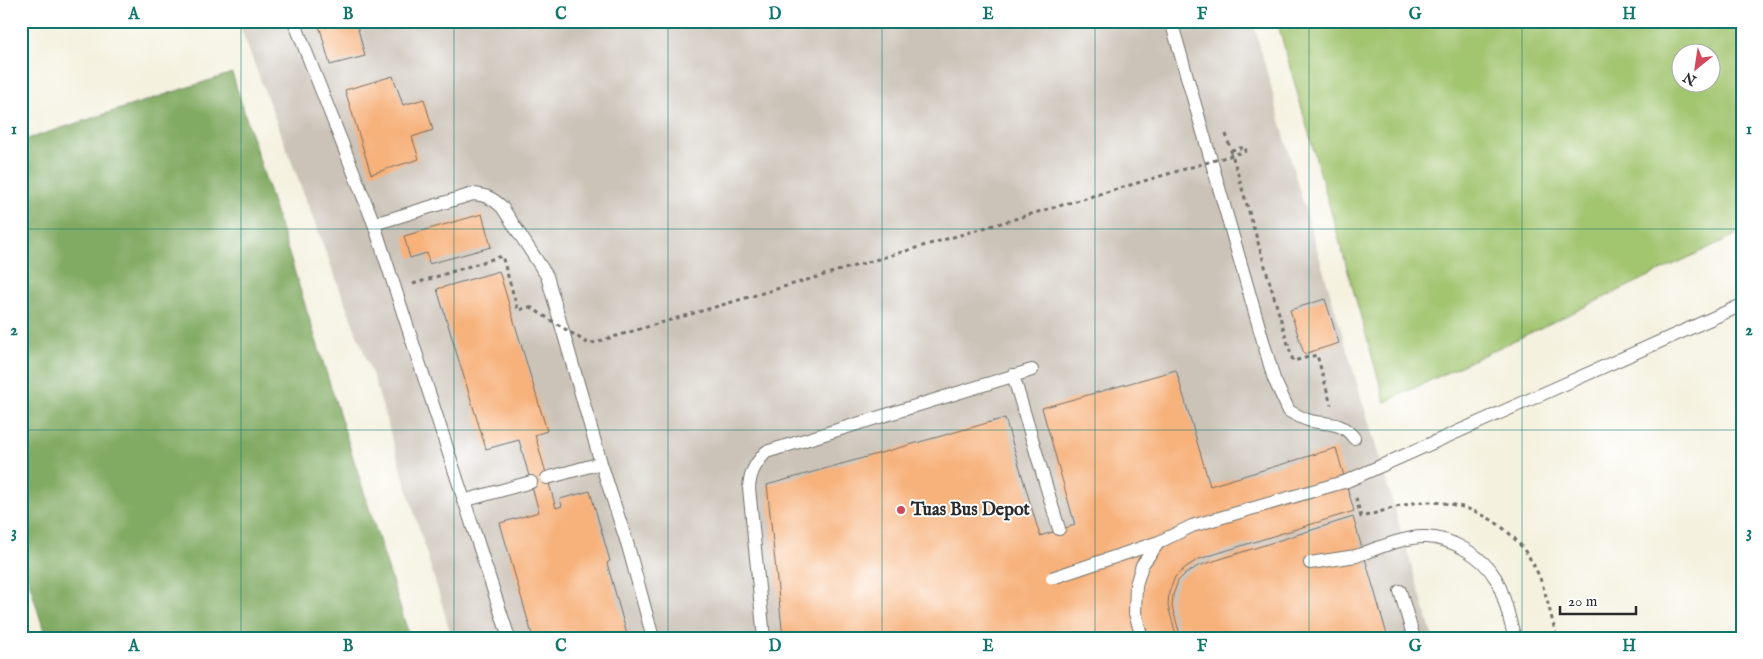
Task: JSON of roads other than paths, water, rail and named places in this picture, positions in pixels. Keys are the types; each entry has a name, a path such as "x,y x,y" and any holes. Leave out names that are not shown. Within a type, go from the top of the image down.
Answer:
{"lane":[{"path":"294,21 374,224 509,638"},
{"path":"1171,21 1274,379 1289,411 1313,421 1337,425 1350,432 1354,438"},
{"path":"374,224 473,194 484,195 496,201 502,207 547,276 601,463 628,546 653,638"},
{"path":"1052,578 1158,542 1192,526 1347,481 1742,305"},
{"path":"764,638 749,488 750,476 756,463 766,452 1032,370"},
{"path":"1013,375 1059,529"},
{"path":"547,478 601,463"},
{"path":"463,501 531,482"},
{"path":"1310,563 1356,556 1399,542 1425,537 1445,540 1466,550 1483,563 1496,579 1515,638"},
{"path":"1142,638 1135,613 1136,585 1142,565 1158,542"},
{"path":"1400,591 1414,638"}],"place":[{"name":"Tuas Bus Depot","path":"901,510"}]}
